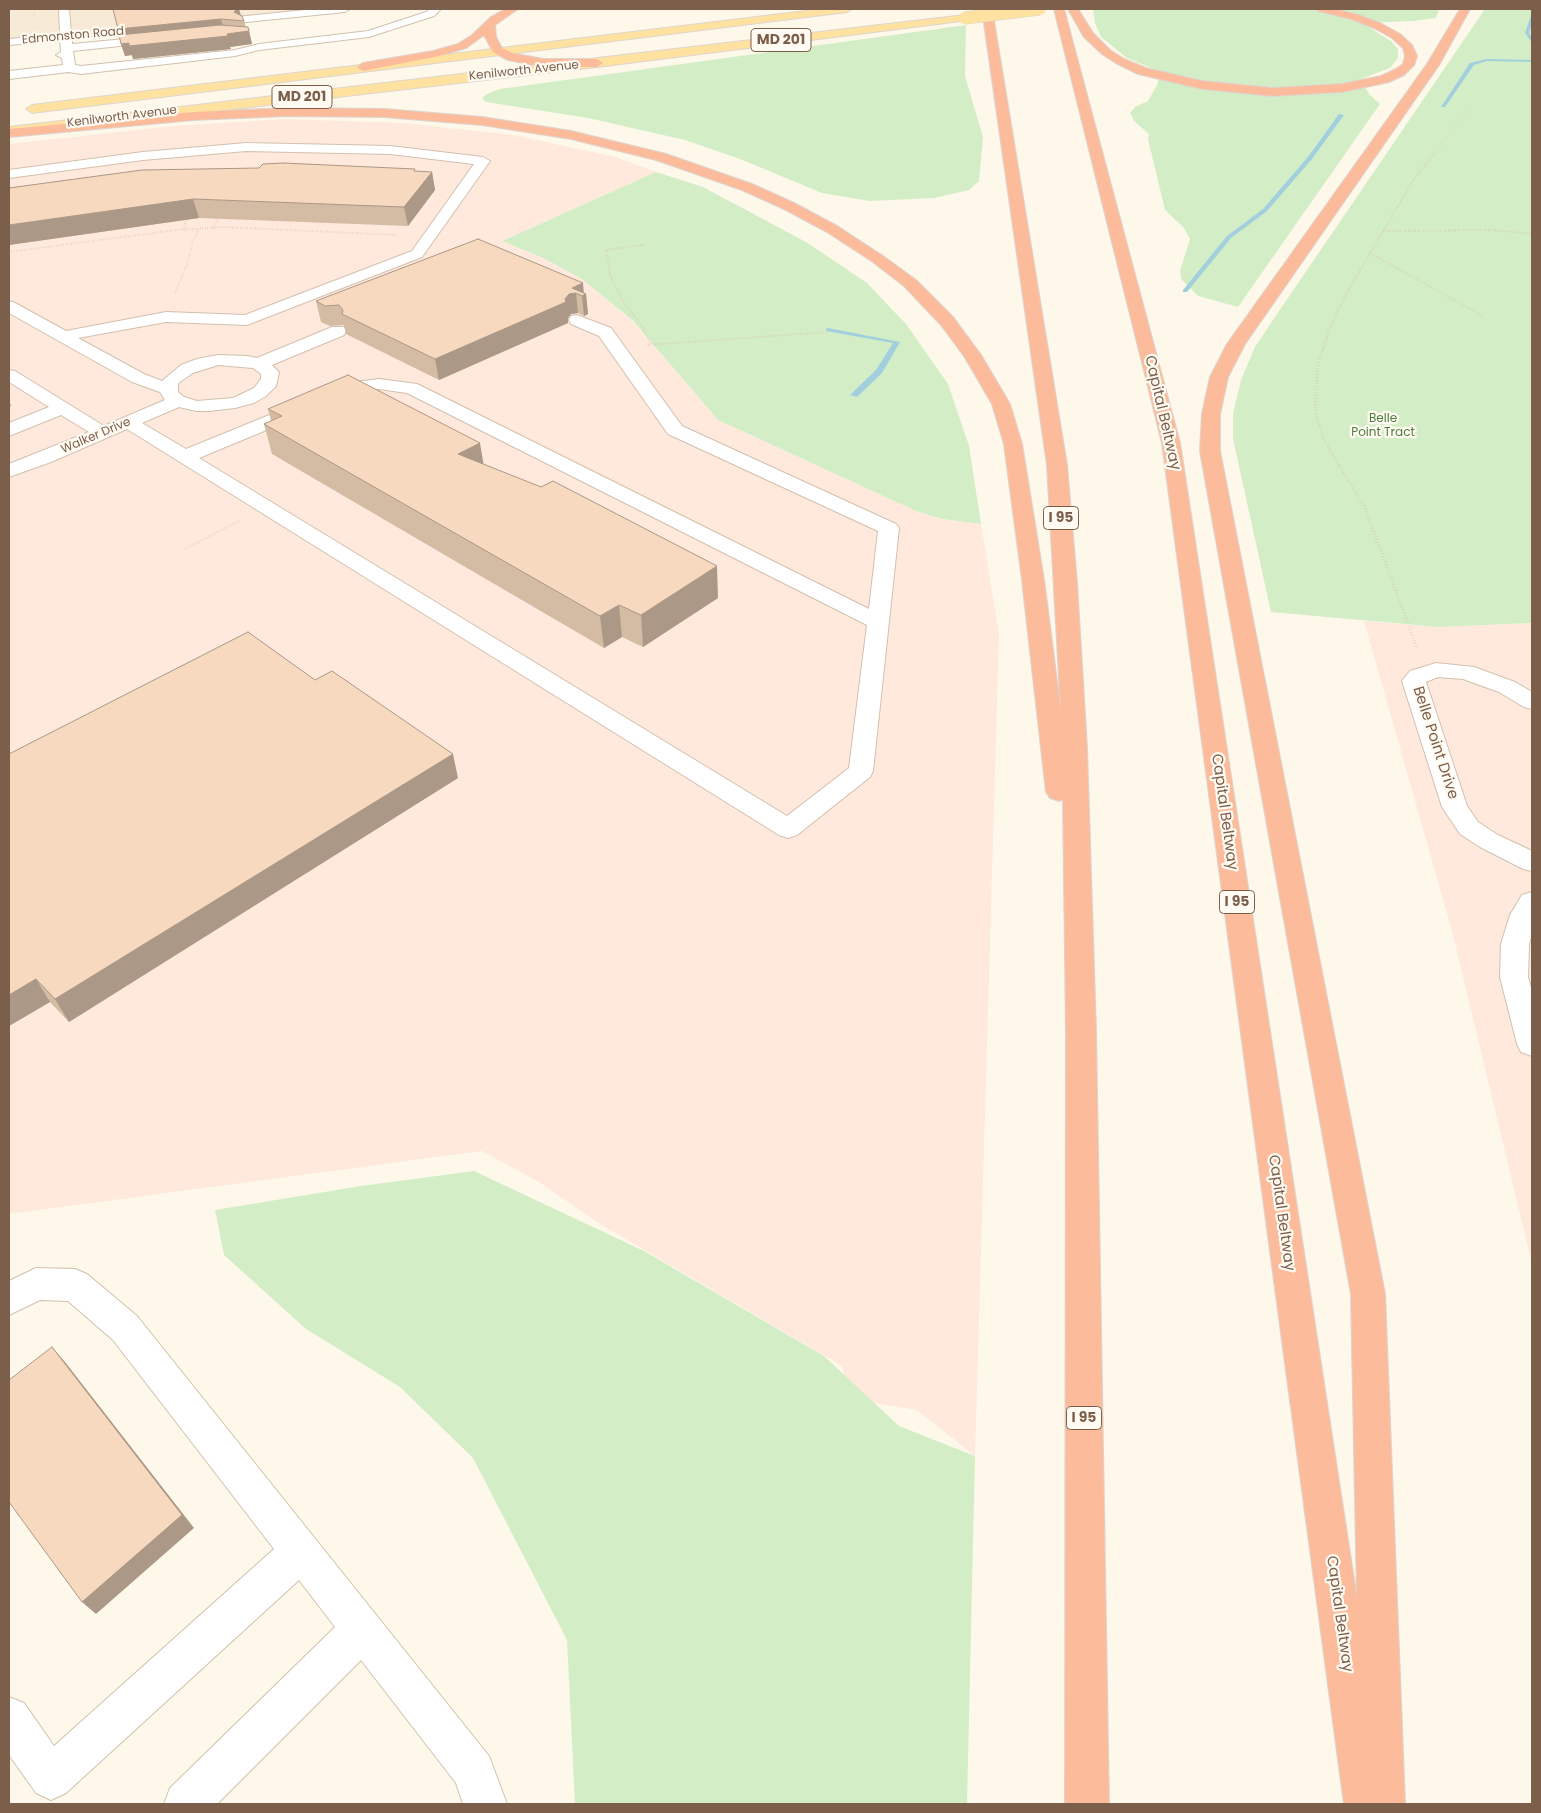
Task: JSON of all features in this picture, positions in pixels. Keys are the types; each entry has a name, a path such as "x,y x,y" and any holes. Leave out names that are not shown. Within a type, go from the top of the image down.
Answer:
{"highway":[{"path":"363,68 450,50 471,41 489,25 513,9"},
{"name":"I 95","path":"987,9 1057,465 1074,748 1081,1032 1087,1804"},
{"name":"Capital Beltway","path":"1059,9 1172,443 1366,1804"},
{"path":"1072,9 1088,35 1106,52 1120,61 1142,70 1202,85 1273,92 1342,88 1385,79 1400,72 1408,64 1411,56 1408,47 1396,36 1378,26 1355,17 1322,9"},
{"path":"1383,1804 1368,1294 1210,452 1211,414 1219,377 1236,344 1433,65 1465,9"},
{"path":"489,25 490,37 497,50 508,56 543,63 597,63"},
{"path":"9,132 194,116 287,112 423,116 527,127 612,144 661,157 747,187 832,229 878,259 910,283 947,321 972,355 1001,404 1013,444 1055,748 1081,1032"}],"main road":[{"name":"Kenilworth Avenue","path":"18,110 497,50 847,9"},
{"name":"Kenilworth Avenue","path":"9,132 1040,9"}],"street":[{"path":"230,32 202,29 345,9"},
{"path":"9,74 69,68 81,70 226,54 262,46 369,34 422,17 436,9"},
{"path":"60,16 69,68"},
{"path":"334,26 422,17"},
{"path":"47,57 66,47 163,33"},
{"path":"257,35 262,46"},
{"name":"Edmonston Road","path":"9,42 66,47"},
{"path":"9,174 169,154 246,147 390,150 483,161 417,254 247,320 166,317 78,332 64,337"},
{"path":"9,306 138,378 196,406 235,403 260,392 270,379 270,372 260,364 338,331"},
{"path":"128,422 788,829 861,771 889,528 676,430 605,332 577,320"},
{"name":"Walker Drive","path":"11,472 128,422 173,395 175,377 187,369 203,363 233,360 260,364"},
{"path":"9,374 104,433"},
{"path":"184,457 354,387 379,384 411,388 878,622"},
{"path":"9,430 63,408"},
{"name":"Belle Point Drive","path":"1532,702 1507,687 1485,678 1447,669 1427,672 1418,676 1414,681 1455,807 1469,828 1489,841 1532,862"},
{"path":"1532,902 1524,915 1515,944 1514,977 1532,1044"},
{"path":"9,1299 36,1284 75,1285 126,1328 474,1771 485,1804"},
{"path":"9,1718 51,1778 301,1551"},
{"path":"186,1804 363,1629"}],"path":[{"path":"1427,672 1365,508 1324,440 1315,412 1318,365 1331,325 1370,252 1414,179 1448,138 1469,108"},
{"path":"184,229 187,216 185,210"},
{"path":"212,228 220,215 225,211"},
{"path":"212,216 220,215"},
{"path":"9,252 184,229 320,230 399,235"},
{"path":"1383,231 1494,230 1532,234"},
{"path":"643,245 606,250 611,278 624,303 642,326 651,344 827,332"},
{"path":"1370,252 1484,316"},
{"path":"185,549 266,508"}],"shaded area":[{"path":"9,9 345,9 9,42"},
{"path":"284,119 402,123 513,135 615,157 656,172 502,241 543,258 582,279 633,322 718,420 916,511 942,519 981,524 999,634 975,1456 917,1410 850,1399 842,1366 600,1224 539,1182 482,1151 9,1214 9,144 173,126"},
{"path":"1364,621 1438,627 1532,623 1532,1264 1452,931"}],"green space":[{"path":"1093,9 1439,9 1436,18 1414,21 1362,23 1391,41 1398,49 1398,58 1390,68 1361,79 1369,94 1380,104 1238,307 1198,296 1181,279 1180,271 1190,239 1184,228 1165,210 1148,139 1149,134 1134,121 1130,113 1135,107 1148,101 1157,85 1161,72 1127,58 1101,37 1095,23"},
{"name":"Belle Point Tract","path":"1485,9 1532,9 1532,623 1438,627 1271,612 1233,439 1233,414 1241,380 1255,347"},
{"path":"966,25 965,76 983,137 979,181 969,190 934,198 869,201 822,193 740,159 685,140 588,118 486,102 482,98 500,89"},
{"path":"656,172 703,187 806,242 867,283 906,324 948,384 969,446 981,524 942,519 916,511 718,420 633,321 582,279 543,258 502,241"},
{"path":"474,1171 644,1251 824,1356 899,1426 975,1456 967,1804 575,1804 567,1640 473,1458 400,1387 306,1329 224,1255 215,1210 361,1186"}],"building":[{"path":"113,9 237,9 234,12 242,16 244,21 221,19 118,29"},
{"path":"220,25 248,27 249,31 227,34 228,36 129,46 129,43 121,44 119,35"},
{"path":"283,163 415,169 414,171 432,172 404,207 193,199 9,225 9,188 142,170 259,168 263,164"},
{"path":"478,239 583,283 572,288 586,294 582,296 576,293 569,294 565,299 566,302 435,359 342,314 343,310 339,305 325,306 316,301"},
{"path":"348,375 480,443 458,454 541,487 553,481 717,566 641,615 619,605 600,616 264,424 282,416 268,409"},
{"path":"248,632 315,680 332,671 453,754 55,999 36,979 9,995 9,754"},
{"path":"52,1347 182,1515 82,1602 9,1502 9,1380"}],"waterway":[{"path":"1532,18 1527,33 1532,42"},
{"path":"1443,106 1472,64 1487,60 1532,61"},
{"path":"1185,291 1229,237 1265,210 1310,158 1341,115"},
{"path":"828,330 897,342 879,371 854,395"}]}
